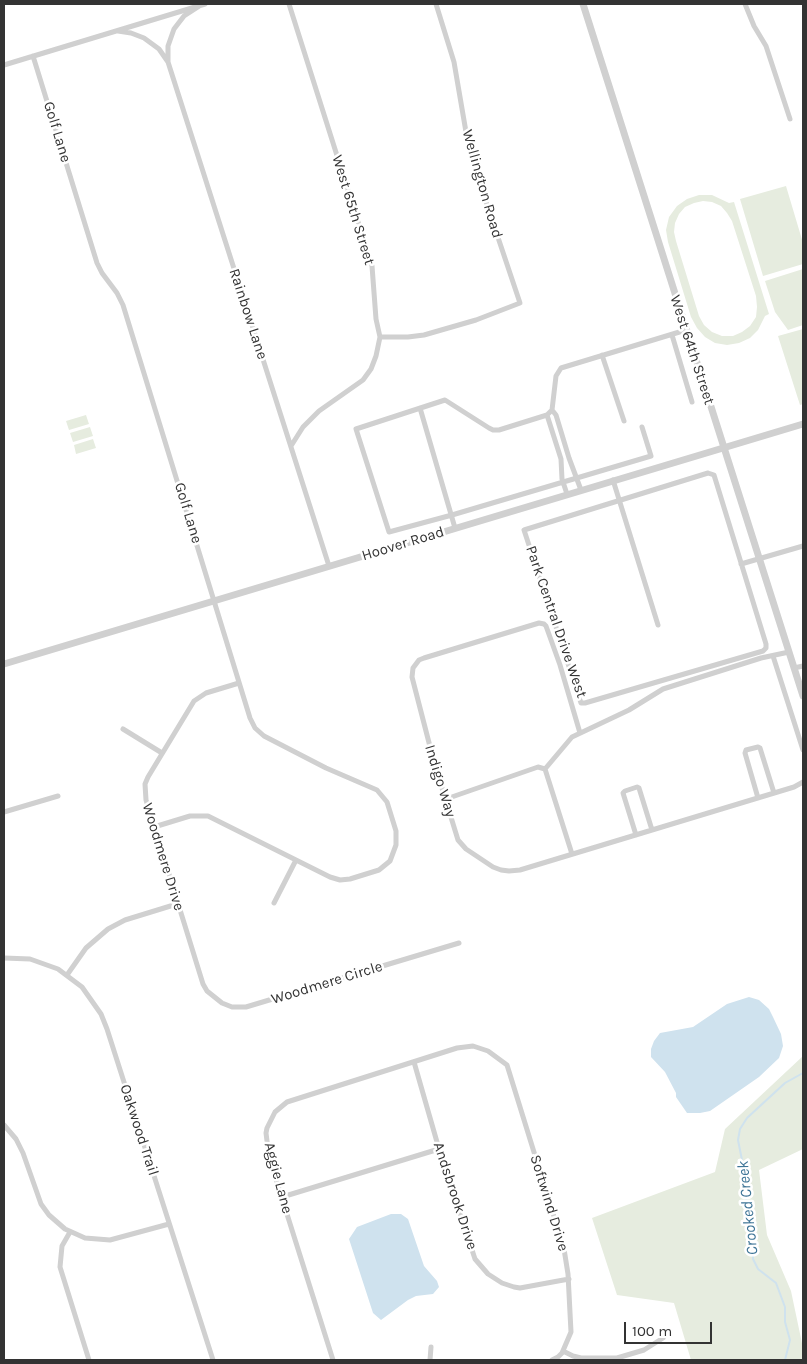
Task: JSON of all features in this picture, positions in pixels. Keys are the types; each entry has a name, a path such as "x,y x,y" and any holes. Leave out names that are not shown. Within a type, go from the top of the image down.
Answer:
{"street":[{"path":"4,65 203,4"},
{"name":"Rainbow Lane","path":"168,62 168,46 174,28 184,16 203,4"},
{"name":"West 65th Street","path":"289,4 372,266 376,319 380,337 371,369 363,380 319,411 303,427 291,446"},
{"name":"Wellington Road","path":"380,337 424,336 476,320 520,303 474,166 466,135 454,62 436,4"},
{"name":"West 64th Street","path":"583,4 803,696"},
{"path":"745,4 754,26 766,46 790,119"},
{"name":"Rainbow Lane","path":"115,31 131,33 144,38 159,49 168,62 329,566"},
{"name":"Golf Lane","path":"33,56 97,263 123,304 250,718 259,732 326,768 372,787 381,794 385,800 397,837 396,848 388,863 379,870 350,879 340,880 330,877 296,860"},
{"path":"455,528 420,408 445,400 493,430 547,415 552,410 557,371 561,368 686,330"},
{"name":"West 64th Street","path":"672,335 692,402"},
{"path":"602,355 624,421"},
{"name":"Hoover Road","path":"420,408 356,429 389,532 651,456 642,427"},
{"path":"552,410 556,415 569,458 582,490"},
{"path":"547,415 561,459 563,482 567,494"},
{"name":"Hoover Road","path":"4,664 803,424"},
{"path":"619,500 712,473 741,564 803,546"},
{"path":"613,480 658,625"},
{"name":"Park Central Drive West","path":"619,500 524,530 582,703 753,654 766,648 741,564"},
{"name":"Indigo Way","path":"572,854 517,870 503,871 493,867 460,843 434,762 412,677 413,668 419,660 424,658 539,623 544,624 560,665 580,733"},
{"path":"545,768 567,741 629,710 663,689 761,658 789,652"},
{"path":"773,656 803,750"},
{"path":"794,668 803,666"},
{"name":"Woodmere Drive","path":"202,982 154,827 146,798 145,784 190,706 197,698 206,693 239,683"},
{"path":"123,729 162,753"},
{"path":"758,798 745,753 746,750 759,747 774,793"},
{"path":"446,799 538,767 545,768"},
{"path":"545,768 572,854 758,798 803,782"},
{"path":"636,835 623,794 624,791 639,788 652,830"},
{"path":"4,812 58,796"},
{"path":"154,827 190,816 206,816 296,860 274,903"},
{"path":"67,975 86,948 108,929 125,920 177,904"},
{"name":"Woodmere Circle","path":"202,982 207,991 219,1002 232,1006 246,1007 459,943"},
{"name":"Oakwood Trail","path":"4,958 20,958 41,962 67,975 91,997 103,1018 213,1360"},
{"name":"Aggie Lane","path":"333,1360 269,1157 266,1133 275,1112 287,1102 457,1048 473,1046 488,1051 501,1059"},
{"name":"Softwind Drive","path":"501,1059 508,1066 564,1249 569,1279 571,1332 563,1351"},
{"name":"Andsbrook Drive","path":"414,1062 439,1150 475,1259 488,1274 502,1283 520,1288 569,1279"},
{"path":"4,1125 21,1149 41,1204 56,1223 70,1232 90,1239 110,1240 170,1224"},
{"path":"282,1197 439,1150"},
{"path":"70,1232 62,1246 59,1259 60,1267 89,1360"},
{"path":"552,1360 558,1358 563,1351 581,1358 617,1358 644,1350 663,1338"},
{"path":"430,1360 431,1347"}],"shaded area":[{"path":"786,186 803,243 803,264 763,276 740,199"},
{"path":"699,195 712,195 729,203 734,202 769,314 765,316 758,330 750,338 739,343 727,345 715,343 705,337 691,317 666,230 669,217 677,206 687,199","holes":["703,201 721,206 732,221 756,296 756,317 750,326 733,336 722,336 712,332 704,325 699,316 674,232 675,223 685,207"]},
{"path":"803,269 803,325 788,330 775,312 765,281"},
{"path":"803,329 803,404 800,405 778,336"},
{"path":"86,415 89,424 69,430 66,421"},
{"path":"90,427 93,436 73,442 70,433"},
{"path":"93,439 96,448 76,454 74,445"},
{"path":"803,1056 803,1149 759,1170 767,1235 791,1291 803,1348 803,1360 691,1360 674,1303 617,1295 592,1218 715,1172 725,1129"}],"water":[{"path":"749,997 759,1000 769,1009 773,1017 781,1034 783,1046 779,1058 759,1077 710,1111 687,1113 676,1097 676,1093 665,1072 651,1057 654,1041 660,1033 693,1027 727,1004"},
{"path":"391,1214 401,1214 408,1219 424,1266 437,1281 439,1287 433,1294 416,1296 408,1300 381,1320 373,1313 349,1239 357,1227"}],"waterway":[{"name":"Crooked Creek","path":"785,1360 790,1340 785,1322 785,1307 776,1283 758,1269 753,1259 754,1234 745,1208 748,1189 747,1173 738,1140 740,1129 747,1118 785,1083 803,1073"}]}
